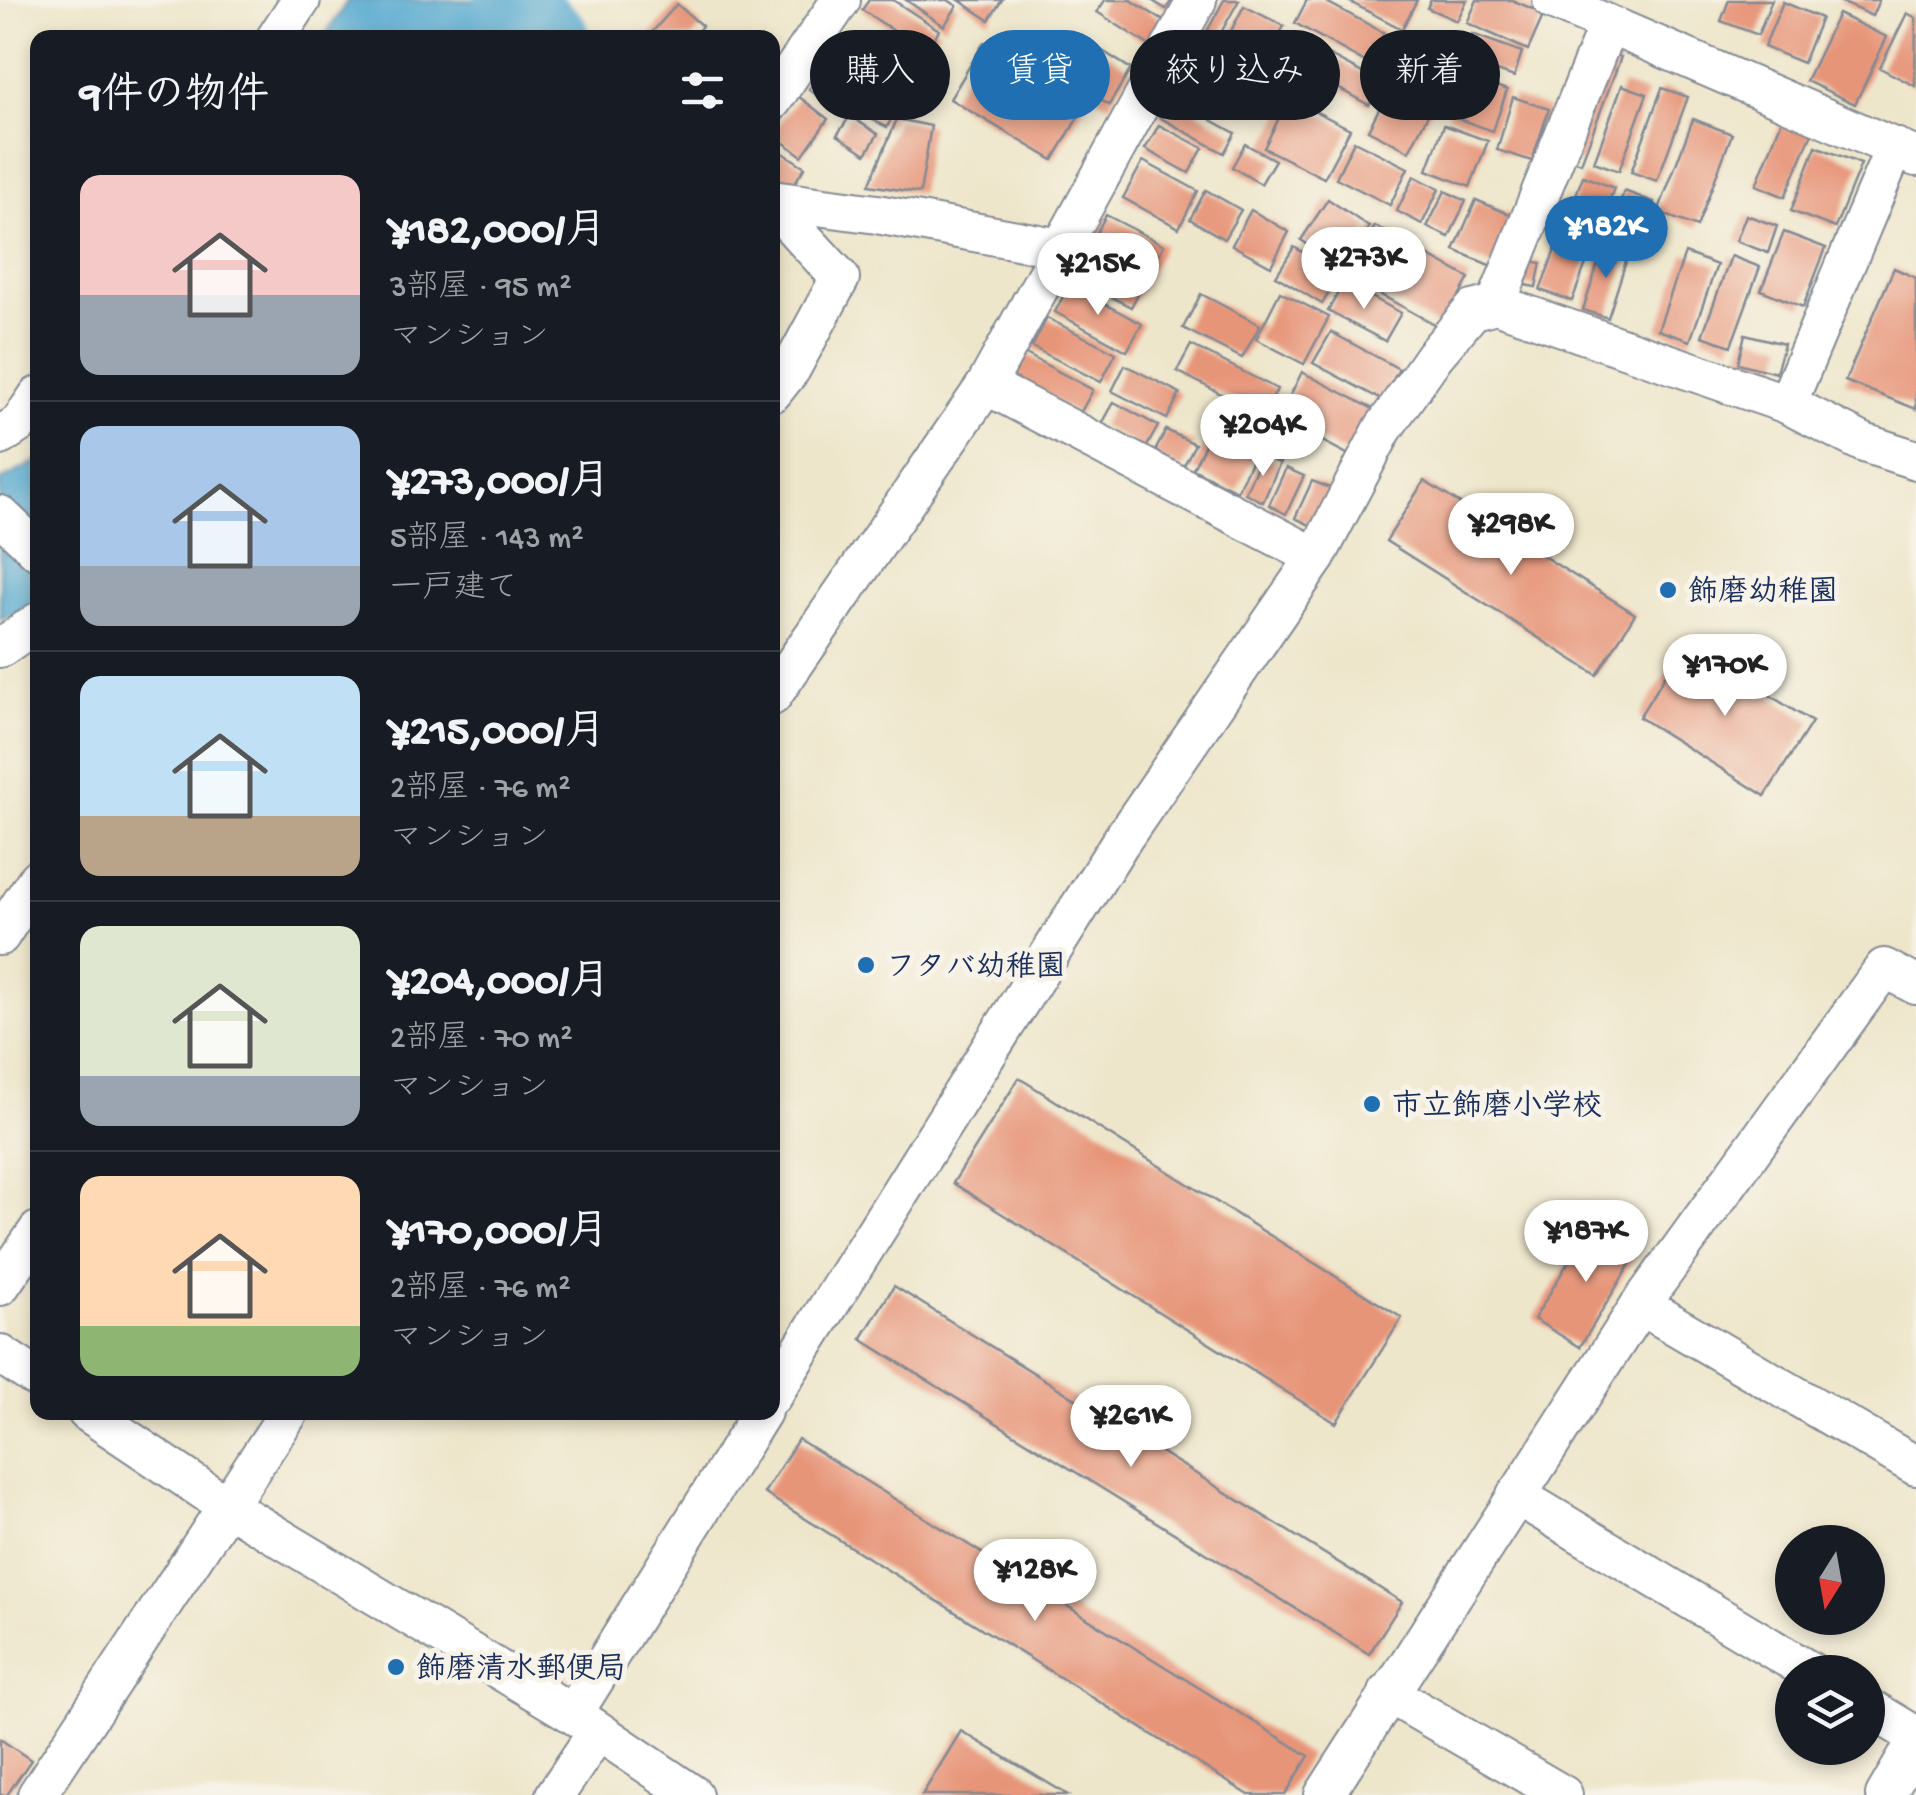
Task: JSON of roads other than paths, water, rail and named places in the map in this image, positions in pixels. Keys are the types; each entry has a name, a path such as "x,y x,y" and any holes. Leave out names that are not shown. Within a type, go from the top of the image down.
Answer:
{"street":[{"path":"281,30 300,0"},
{"path":"780,90 842,0"},
{"path":"780,684 986,386 1197,0"},
{"path":"1552,0 1906,152 1787,404"},
{"path":"1496,304 1608,25"},
{"path":"780,203 877,214 1060,248"},
{"path":"780,211 840,278 780,383"},
{"path":"780,1383 1119,844 1316,557 1383,429 1434,356 1473,310 1496,304 1787,404 1864,443 1916,460"},
{"path":"986,386 1316,557"},
{"path":"0,436 20,423 30,408"},
{"path":"0,515 30,543"},
{"path":"0,648 30,627"},
{"path":"0,936 30,890"},
{"path":"1324,1795 1640,1304 1884,968 1916,985"},
{"path":"0,1286 30,1243"},
{"path":"1640,1304 1916,1466"},
{"path":"0,1354 30,1374"},
{"path":"99,1420 227,1506 585,1722 693,1795"},
{"path":"37,1795 285,1420"},
{"path":"556,1795 585,1722 757,1420"},
{"path":"1516,1495 1783,1655"},
{"path":"1388,1693 1563,1795"},
{"path":"1885,1718 1916,1739 1885,1795"}],"water":[{"path":"348,0 562,0 542,30 329,30"},
{"path":"30,465 30,605 0,619 0,481"}],"waterway":[{"path":"511,0 545,30"}],"place":[{"name":"飾磨幼稚園","path":"1668,590"},
{"name":"フタバ幼稚園","path":"866,965"},
{"name":"市立飾磨小学校","path":"1372,1104"},
{"name":"飾磨清水郵便局","path":"396,1667"}]}
